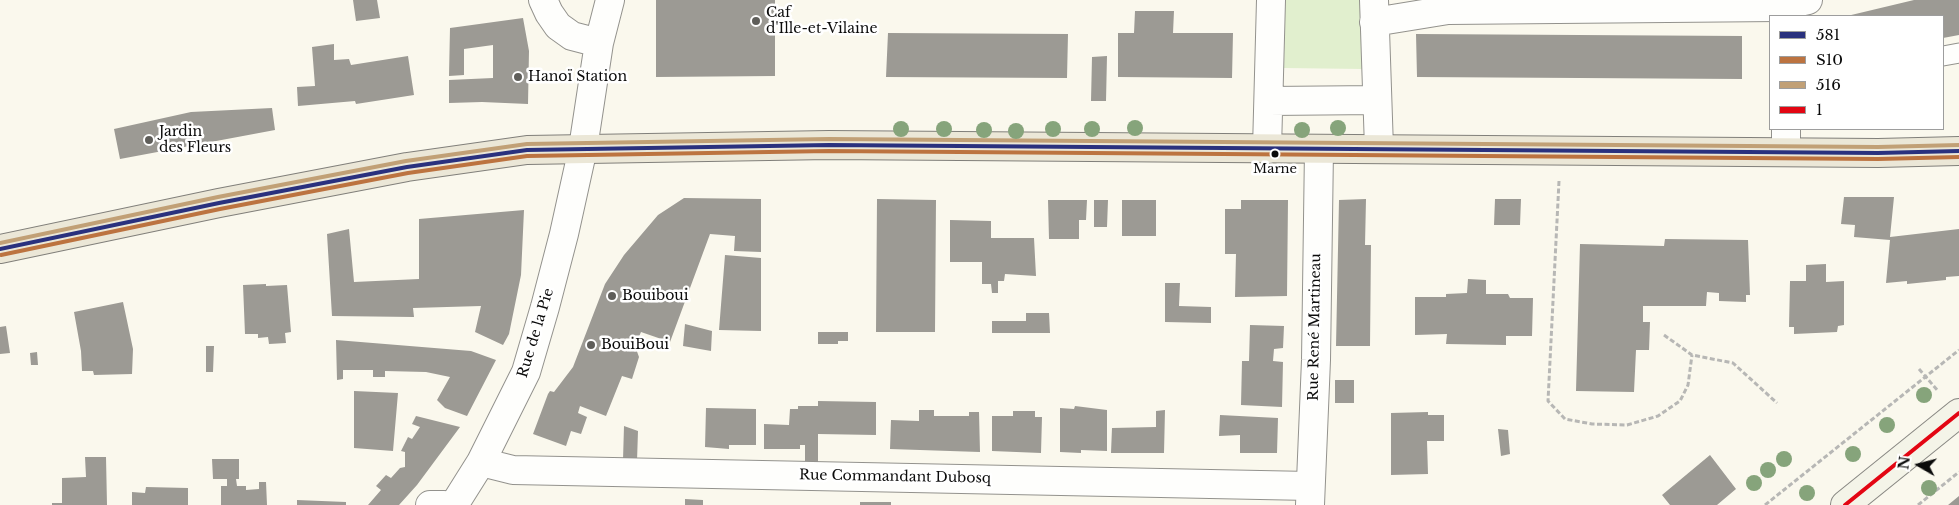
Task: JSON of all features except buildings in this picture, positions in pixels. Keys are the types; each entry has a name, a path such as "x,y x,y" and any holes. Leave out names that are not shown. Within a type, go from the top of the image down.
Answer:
{"main road":[{"path":"0,249 219,203 407,167 527,150 829,145 1267,149 1560,149 1786,140 1878,152 1959,151"}],"street":[{"path":"543,0 558,26 572,36 599,42"},
{"name":"Rue de la Pie","path":"454,505 481,462 526,372 545,308 583,148 599,42 610,0"},
{"path":"1267,149 1271,0"},
{"path":"1379,148 1374,11 1777,12 1808,0"},
{"path":"1269,101 1377,100"},
{"name":"Rue René Martineau","path":"1310,495 1316,360 1319,149"},
{"path":"1844,505 1959,413"},
{"name":"Rue Commandant Dubosq","path":"481,462 513,470 1310,495"},
{"path":"430,505 444,505"}],"lane":[{"path":"1944,56 1959,53"}],"path":[{"path":"1560,149 1548,401 1565,419 1592,424 1627,425 1658,416 1680,401 1688,386 1692,355"},
{"path":"1664,335 1692,355 1733,363 1777,402"},
{"path":"1765,505 1959,350"},
{"path":"1918,505 1959,472"}],"green space":[{"path":"1285,0 1362,0 1362,69 1284,68"}],"transit line":[{"name":"516","path":"0,243 218,197 406,161 527,144 829,139 1878,147 1959,145"},
{"name":"581","path":"0,249 219,203 407,167 527,150 829,145 1878,153 1959,151"},
{"name":"S10","path":"1,255 220,209 408,173 527,156 829,151 1878,159 1959,157"},
{"name":"1","path":"1845,505 1959,413"}],"place":[{"name":"Caf d'Ille-et-Vilaine","path":"756,21"},
{"name":"Hanoï Station","path":"518,77"},
{"name":"Jardin des Fleurs","path":"149,140"},
{"name":"Marne","path":"1275,154"},
{"name":"Bouiboui","path":"612,296"},
{"name":"BouiBoui","path":"591,345"}]}
